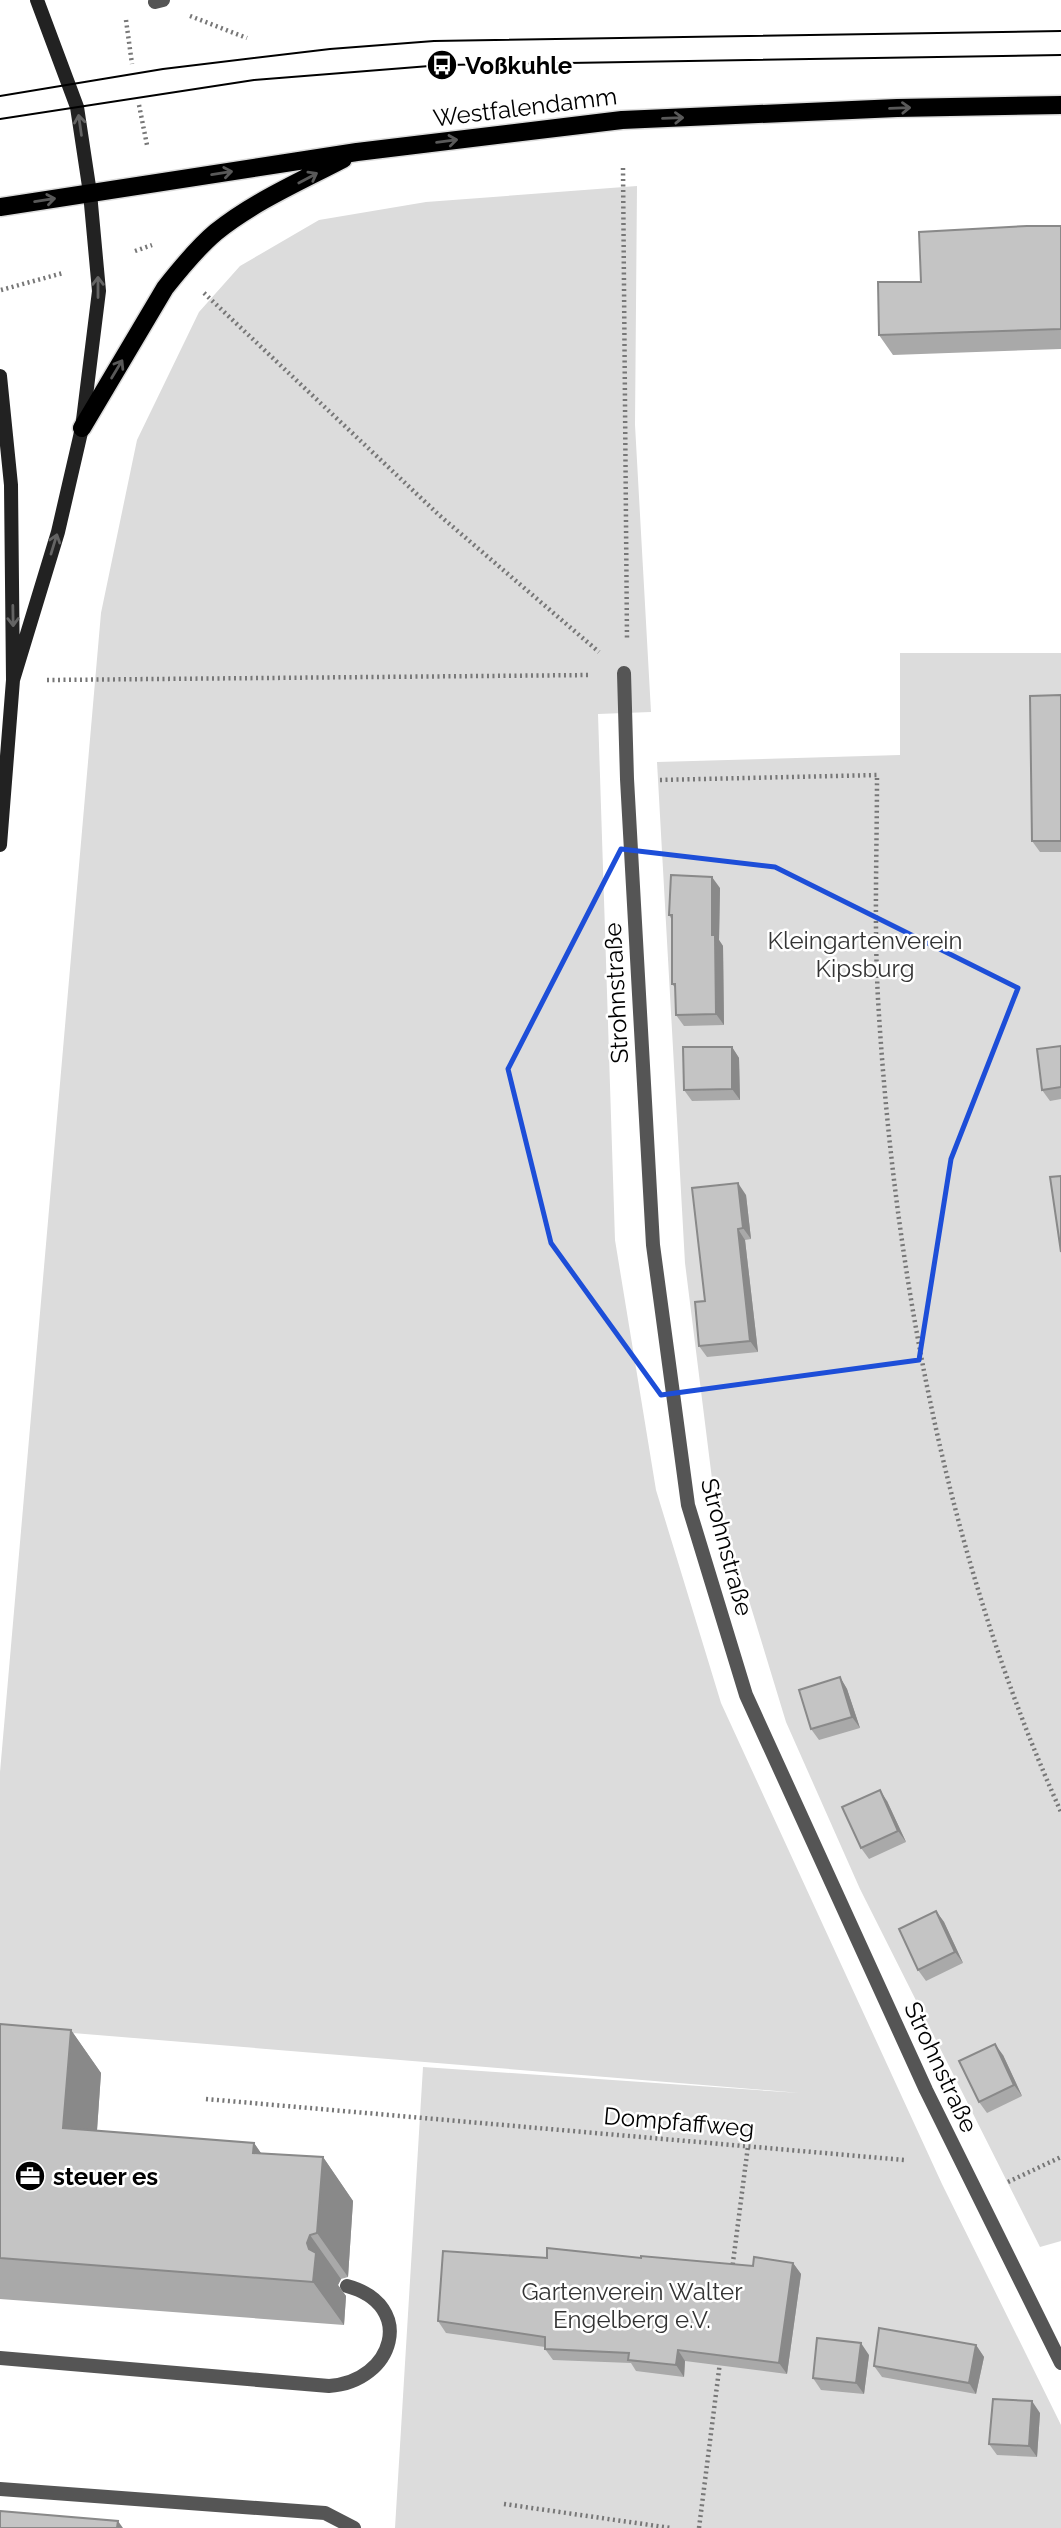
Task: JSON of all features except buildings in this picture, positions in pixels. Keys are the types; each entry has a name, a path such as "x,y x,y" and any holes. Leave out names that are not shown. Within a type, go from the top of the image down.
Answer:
{"main road":[{"path":"13,680 58,531 82,428 99,290 90,193 77,107 37,0"},
{"name":"Westfalendamm","path":"0,207 357,152 622,120 897,108 1061,105"},
{"path":"82,428 164,288 216,232 261,203 357,152"},
{"path":"0,376 11,485 13,680 0,845"}],"street":[{"name":"Strohnstraße","path":"624,673 627,779 653,1245 688,1505 746,1695 977,2197 1061,2363"},
{"path":"0,2358 342,2385 361,2378 375,2368 385,2355 391,2331 382,2307 359,2289 347,2286"},
{"path":"0,2489 325,2513 354,2528"}],"path":[{"path":"159,1 247,38"},
{"path":"126,13 132,64"},
{"path":"139,105 147,145"},
{"path":"623,168 628,618 624,673"},
{"path":"1,290 63,274"},
{"path":"200,288 439,515 624,673"},
{"path":"13,680 319,679 624,673"},
{"path":"627,779 877,775 878,997 903,1246 925,1378 981,1596 1011,1685 1061,1812"},
{"name":"Dompfaffweg","path":"206,2099 904,2160"},
{"path":"730,2282 748,2146"},
{"path":"977,2197 1061,2157"},
{"path":"699,2528 722,2350"},
{"path":"504,2504 671,2528"}],"highlighted area":[{"path":"621,849 775,867 1018,988 951,1159 919,1360 661,1395 551,1243 508,1069"}],"green space":[{"name":"Gartenverein Walter Engelberg e.V.","path":"637,186 635,425 651,712 598,714 615,1240 656,1490 721,1703 942,2184 1061,2425 1061,2528 395,2528 423,2067 800,2093 0,2027 0,1772 101,613 137,440 199,312 240,266 319,220 426,202"},
{"name":"Kleingartenverein Kipsburg","path":"900,653 1061,653 1061,2241 1040,2247 860,1889 786,1722 712,1479 685,1263 657,762 900,755"}],"tram line":[{"path":"0,96 163,69 330,49 434,41 1061,31"},
{"path":"0,119 254,80 442,65 1061,55"}],"place":[{"name":"Voßkuhle","path":"442,65"},
{"name":"steuer es","path":"30,2176"}]}
